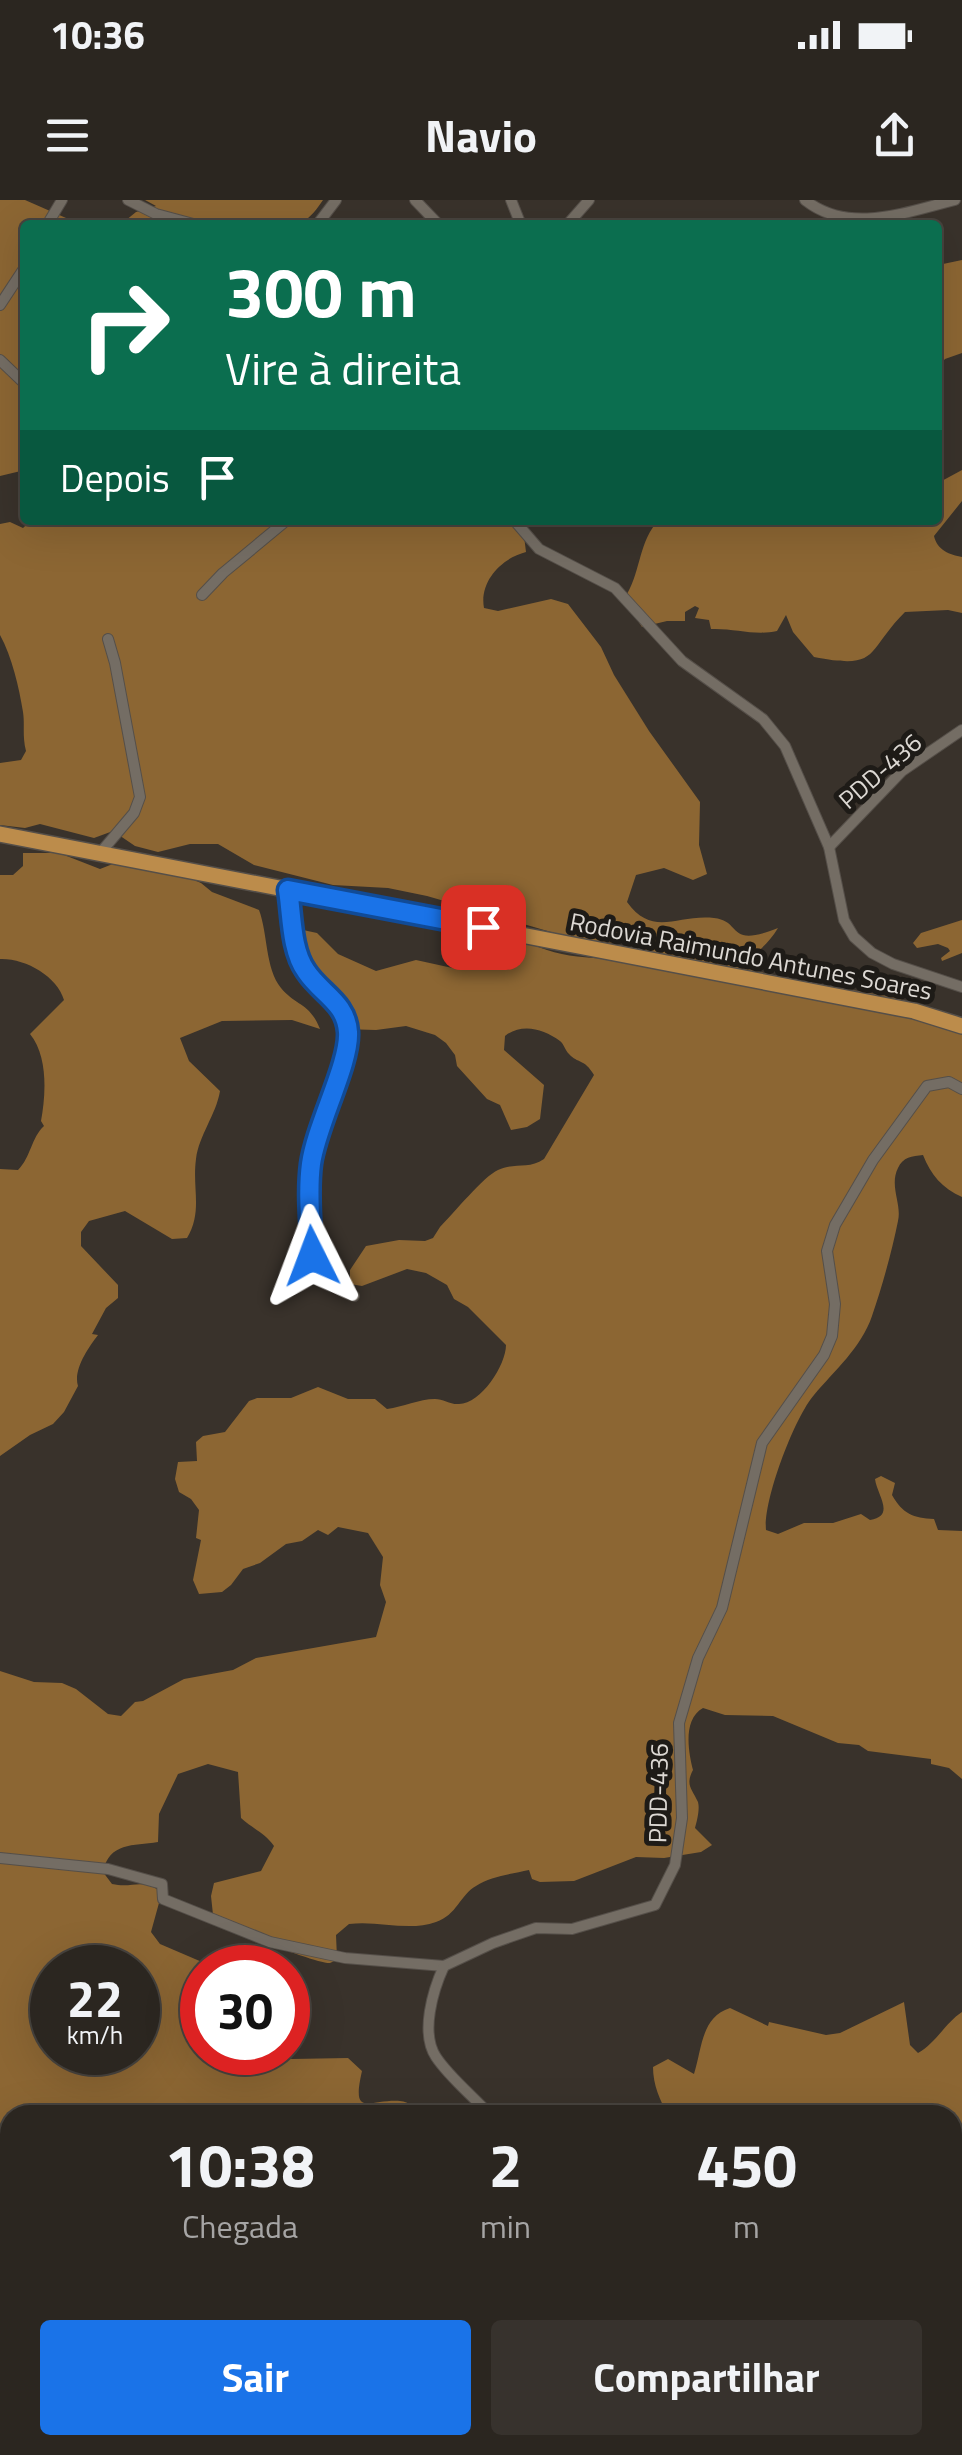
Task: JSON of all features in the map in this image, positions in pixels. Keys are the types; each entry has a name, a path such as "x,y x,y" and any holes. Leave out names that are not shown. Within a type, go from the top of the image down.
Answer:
{"highway":[{"name":"Rodovia Raimundo Antunes Soares","path":"0,834 914,1011 962,1026"}],"street":[{"path":"128,200 178,220"},
{"path":"321,220 336,200"},
{"path":"415,200 434,220"},
{"path":"571,220 589,200"},
{"path":"804,200 844,219 880,218 955,200"},
{"path":"0,305 20,274"},
{"path":"0,360 20,380"},
{"path":"202,595 223,572 281,525"},
{"path":"518,525 538,550 615,588 682,662 763,719 785,746 830,847 844,920 854,937 872,954 893,964 962,987"},
{"path":"101,852 134,813 140,797 108,639"},
{"name":"PDD-436","path":"830,847 902,771 962,730"},
{"path":"288,890 301,962 307,974 340,1006 348,1022 349,1039 324,1110 311,1163 310,1204 312,1256 316,1264 354,1296"},
{"name":"PDD-436","path":"0,1858 108,1869 162,1884 162,1899 270,1942 345,1958 444,1966 536,1928 572,1929 655,1904 675,1865 680,1834 679,1723 698,1658 722,1608 762,1443 824,1355 832,1336 835,1304 827,1251 835,1224 863,1176 927,1086 949,1082 962,1089"},
{"path":"444,1966 434,1988 430,2027 434,2054 481,2105"}],"shaded area":[{"path":"0,200 25,200 71,220 20,220 20,471 0,476"},
{"path":"145,200 323,200 305,220 126,220 136,212 156,206"},
{"path":"962,260 962,353 942,362 942,265"},
{"path":"962,470 962,501 934,536 945,551 962,557 962,613 905,612 862,659 814,657 793,632 786,615 777,631 761,633 711,629 709,620 695,618 699,608 695,606 685,612 685,621 642,627 632,611 627,594 655,525 942,525 942,481"},
{"path":"10,522 23,528 523,525 526,552 509,559 494,572 485,589 484,608 498,611 551,599 568,604 601,647 649,731 700,802 699,845 707,874 693,880 664,868 636,875 627,902 637,913 656,922 714,918 750,936 778,928 752,955 735,959 715,955 715,962 898,998 962,1025 962,1197 938,1180 923,1155 900,1164 895,1181 898,1221 872,1316 854,1348 814,1395 798,1422 769,1500 766,1530 778,1534 804,1523 833,1523 861,1514 870,1520 878,1518 884,1509 875,1479 881,1476 895,1483 892,1495 905,1511 934,1519 938,1530 962,1531 962,1779 949,1768 931,1764 931,1759 838,1743 773,1716 725,1715 703,1708 690,1727 693,1770 689,1783 699,1805 695,1828 712,1845 701,1852 664,1858 636,1857 574,1881 540,1882 532,1879 529,1870 495,1878 471,1890 449,1915 436,1922 415,1926 349,1924 336,1935 337,1958 330,1963 310,1958 310,1945 272,1945 214,1924 214,1883 261,1871 274,1846 241,1818 238,1772 208,1764 178,1774 159,1814 158,1842 116,1850 106,1862 103,1872 112,1884 142,1884 162,1892 151,1932 160,1944 180,1953 180,2075 310,2075 310,2059 348,2058 362,2071 361,2101 411,2105 0,2105 0,1671 34,1682 62,1683 108,1714 121,1716 135,1702 184,1679 233,1670 256,1658 376,1637 386,1602 380,1585 383,1557 368,1533 338,1527 328,1535 318,1530 243,1569 222,1592 199,1594 193,1580 201,1540 196,1538 199,1510 179,1492 175,1479 178,1462 197,1461 196,1442 203,1436 225,1432 249,1401 257,1398 291,1398 318,1387 348,1399 375,1399 387,1409 429,1399 459,1404 484,1391 505,1353 506,1345 468,1307 454,1299 447,1285 426,1273 407,1269 362,1286 350,1284 350,1270 366,1246 433,1238 492,1174 544,1159 594,1075 560,1041 546,1033 525,1028 511,1032 505,1036 504,1050 544,1085 540,1119 511,1130 500,1105 487,1099 457,1066 446,1043 435,1035 406,1026 343,1029 313,993 294,942 303,930 317,933 338,954 376,971 416,960 457,969 481,957 493,937 514,939 570,956 595,958 643,957 646,945 632,938 616,943 575,939 427,896 388,888 333,885 254,865 218,844 190,844 158,852 135,846 113,831 94,838 40,824 25,828 0,825 0,763 21,760 26,751 19,693 0,635 0,524"},
{"path":"23,853 59,853 100,869 123,860 159,865 259,910 276,980 312,1014 320,1029 292,1020 222,1021 180,1038 189,1061 220,1091 198,1150 192,1228 187,1238 172,1239 125,1211 89,1221 81,1232 81,1246 118,1285 118,1298 106,1308 92,1334 98,1335 82,1359 78,1386 64,1412 53,1424 0,1456 0,1169 18,1170 44,1126 43,1064 30,1034 64,1000 55,983 39,970 0,959 0,875 13,875 23,866"},
{"path":"962,920 962,953 942,961 950,951 948,948 938,944 917,948 913,943 921,933"},
{"path":"904,2002 910,2045 918,2053 962,2012 962,2105 664,2105 653,2074 653,2067 668,2059 694,2074 708,2026 720,2012 730,2008 768,2026 769,2022 826,2035 840,2033"}],"route":[{"path":"312,1256 311,1163 324,1110 349,1039 348,1022 340,1006 307,974 301,962 288,890 483,927"}]}
